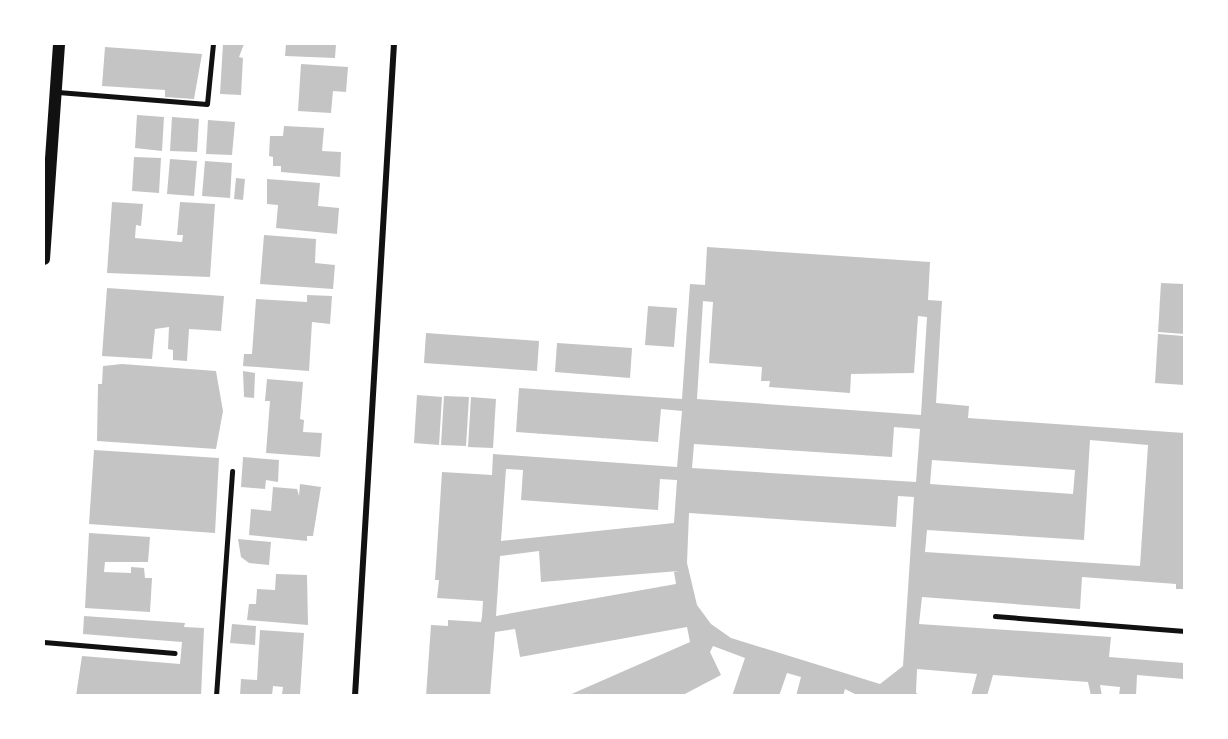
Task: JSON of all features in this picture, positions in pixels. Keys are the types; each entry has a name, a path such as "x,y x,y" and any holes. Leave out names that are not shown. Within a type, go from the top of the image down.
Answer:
{"main road":[{"path":"44,259 51,98 59,44"}],"street":[{"path":"355,696 394,44"}],"lane":[{"path":"51,98 207,104 213,44"},
{"path":"216,696 232,472"},
{"path":"995,616 1185,631"},
{"path":"44,642 175,653"}],"building":[{"path":"223,44 244,44 239,57 243,58 241,95 220,94"},
{"path":"286,44 336,44 335,58 285,56"},
{"path":"105,47 202,54 194,99 165,97 165,90 102,86"},
{"path":"301,64 348,67 346,92 333,91 331,113 298,111"},
{"path":"137,115 164,117 162,151 135,148"},
{"path":"172,117 199,119 197,152 170,151"},
{"path":"208,120 235,122 232,155 206,154"},
{"path":"284,126 324,128 322,151 341,152 340,177 281,172 281,166 273,166 273,157 269,156 270,136 283,136"},
{"path":"134,157 161,158 159,193 132,191"},
{"path":"170,159 197,161 194,196 167,194"},
{"path":"205,161 232,163 230,198 202,196"},
{"path":"236,178 245,179 243,200 234,199"},
{"path":"267,179 320,183 318,206 339,208 337,234 276,228 278,205 267,204"},
{"path":"112,202 143,204 141,226 136,225 135,238 182,242 183,235 177,235 180,202 215,204 210,277 107,273"},
{"path":"264,235 316,239 315,263 335,265 333,289 260,284"},
{"path":"707,247 930,262 928,300 942,301 936,403 969,406 968,418 1184,433 1184,589 1176,589 1176,584 1082,577 1080,609 922,597 919,624 1111,637 1109,657 1184,663 1184,679 1137,675 1136,696 1119,696 1120,687 1100,685 1102,696 1091,696 1088,682 993,675 987,696 971,696 977,674 917,669 916,693 923,696 859,696 845,689 843,696 796,696 801,677 787,673 779,696 732,696 745,658 713,646 710,652 721,675 681,696 567,696 690,642 687,627 520,657 515,629 495,632 490,696 426,696 431,625 448,626 448,620 481,622 482,616 483,601 437,598 439,580 435,580 442,472 492,475 493,454 677,467 682,411 661,409 658,442 516,432 519,388 682,399 690,284 705,285","holes":["703,301 713,302 709,363 762,367 761,381 770,381 769,387 850,393 851,374 914,373 918,316 927,317 921,415 697,399","894,427 920,429 916,482 692,468 694,444 892,457","1090,440 1148,445 1140,566 925,552 927,530 1084,540","932,460 1075,470 1073,494 930,484","506,469 523,470 521,500 658,510 660,479 677,480 674,523 501,541","898,496 914,497 903,666 880,684 731,638 711,624 697,605 687,563 689,513 896,527","539,551 541,582 679,571 674,572 676,584 496,616 500,556"]},
{"path":"1161,283 1184,284 1184,334 1158,332"},
{"path":"107,288 224,296 221,331 189,329 187,361 173,360 173,350 168,349 169,327 155,329 152,359 102,356"},
{"path":"307,295 332,296 330,324 312,322 309,371 243,366 244,354 252,354 256,299 307,302"},
{"path":"648,306 677,308 674,347 645,345"},
{"path":"426,333 539,341 537,371 424,363"},
{"path":"1158,334 1184,336 1184,385 1155,383"},
{"path":"557,343 632,348 630,378 555,372"},
{"path":"122,364 216,371 223,411 216,449 97,441 98,384 102,384 103,366"},
{"path":"243,371 255,373 254,398 244,397"},
{"path":"267,379 303,382 300,419 304,420 303,432 322,433 320,457 266,453 270,401 265,401"},
{"path":"417,395 442,397 439,445 414,443"},
{"path":"444,396 469,397 466,446 441,445"},
{"path":"471,397 496,399 493,448 468,447"},
{"path":"94,450 219,458 215,533 89,524"},
{"path":"243,457 279,460 278,482 266,480 265,489 241,487"},
{"path":"300,484 321,487 313,536 307,536 307,541 249,535 251,509 271,511 273,487 297,489 299,496"},
{"path":"89,533 150,537 148,562 105,562 104,572 131,573 131,567 144,568 145,578 152,578 150,612 85,608"},
{"path":"238,539 271,542 269,565 249,563 241,557"},
{"path":"276,574 307,575 308,625 247,620 249,604 256,604 257,589 275,590"},
{"path":"84,616 185,623 184,627 204,628 201,696 76,696 82,656 180,664 182,642 83,634"},
{"path":"232,624 256,626 255,645 230,643"},
{"path":"260,630 304,633 300,695 282,694 283,687 273,686 272,696 240,696 241,679 257,680"}]}
